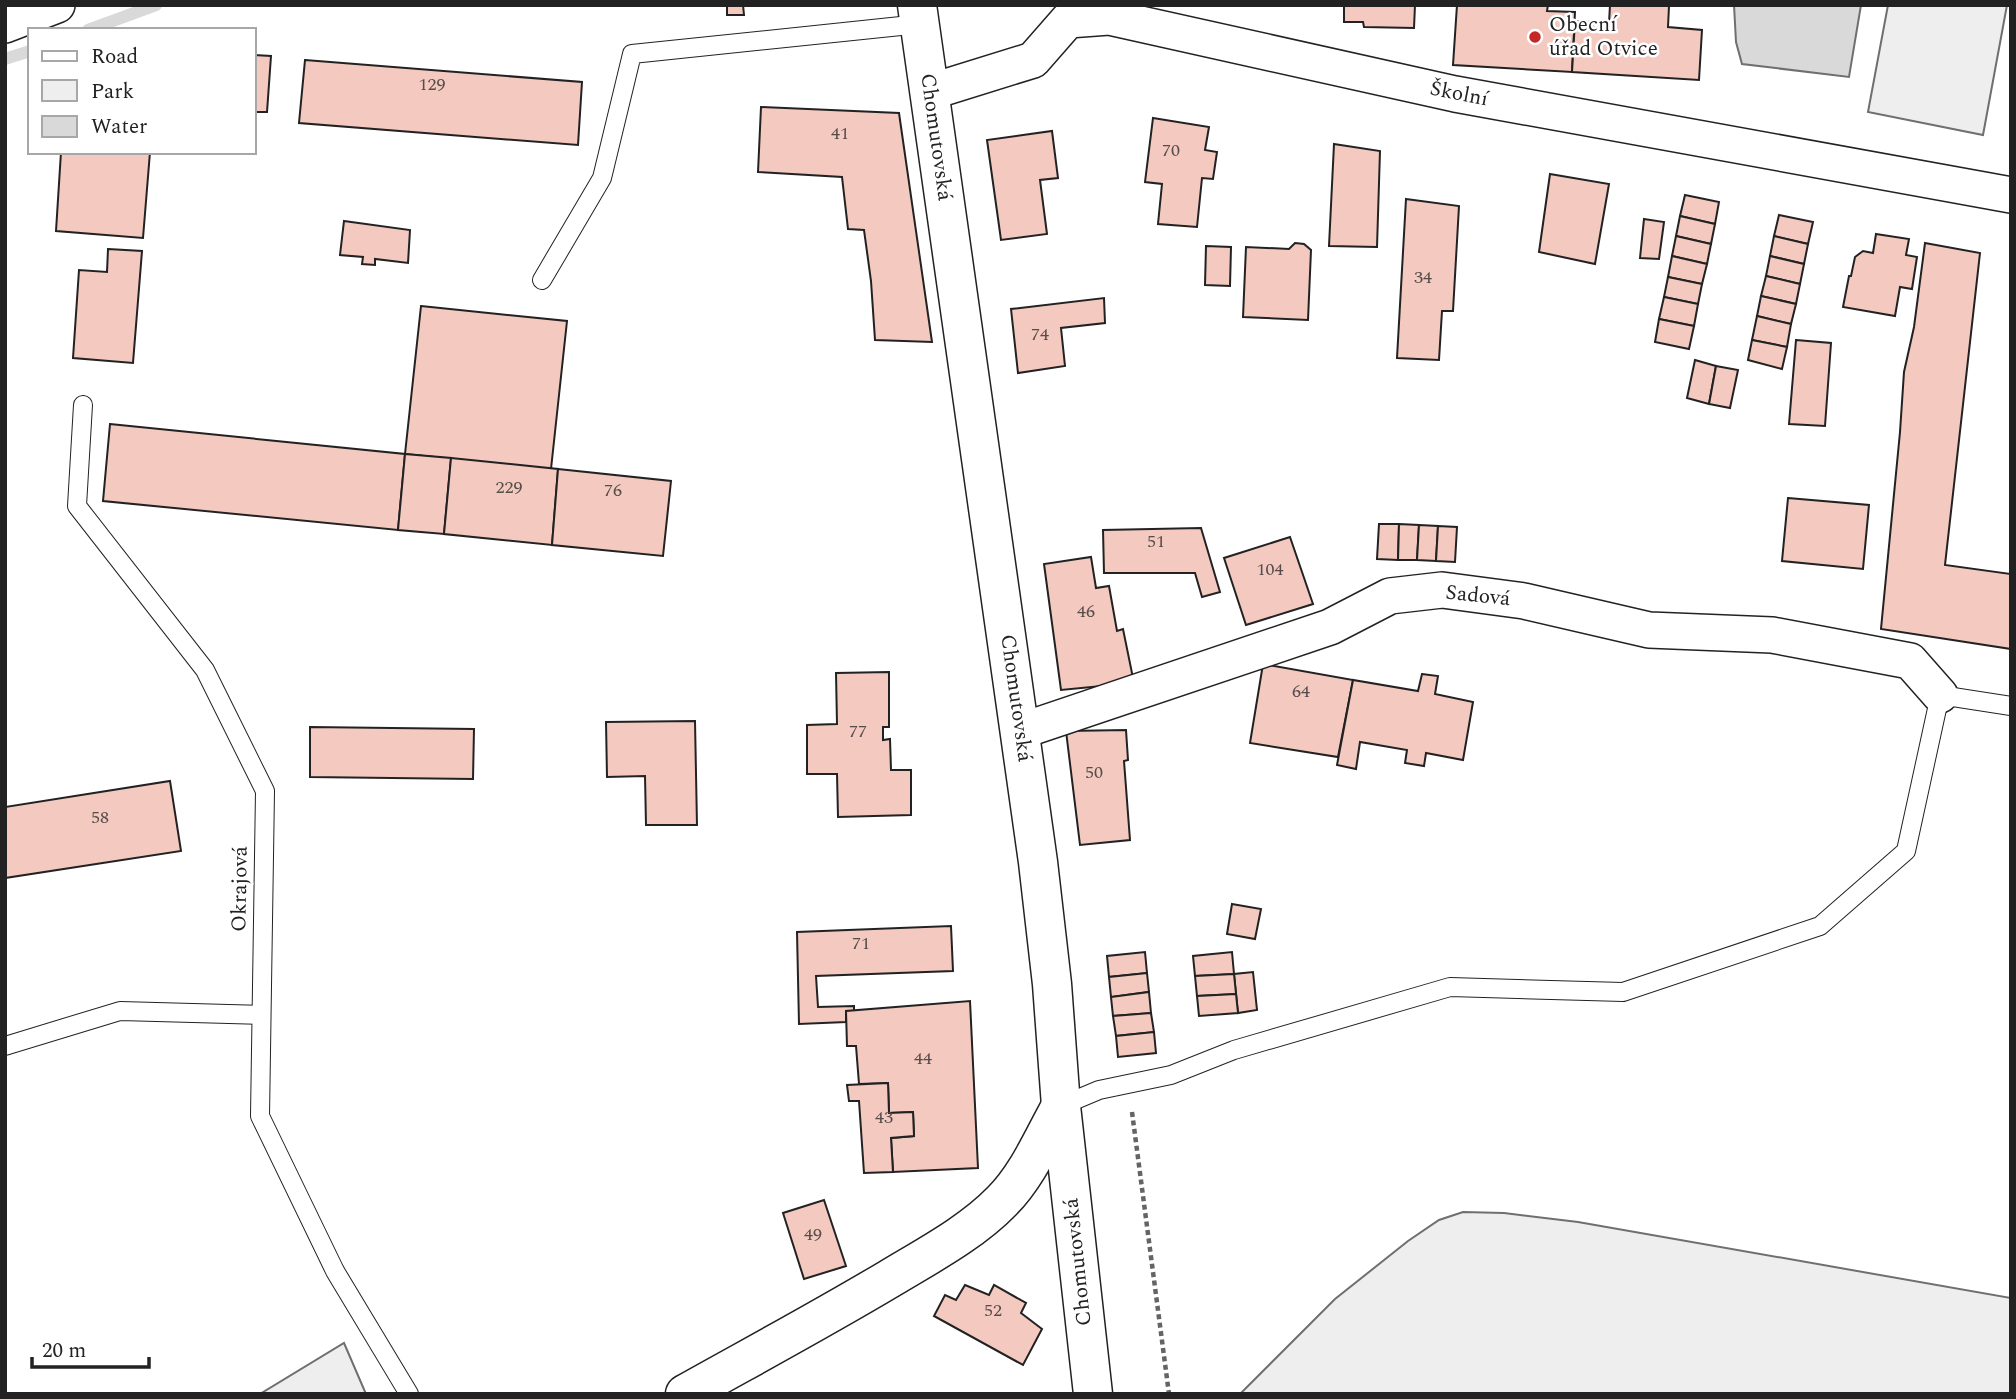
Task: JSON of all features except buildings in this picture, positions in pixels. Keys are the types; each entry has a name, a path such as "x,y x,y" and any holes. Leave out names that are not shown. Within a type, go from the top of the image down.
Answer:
{"main road":[{"name":"Chomutovská","path":"918,14 1038,862 1052,984 1060,1106 1093,1394"},
{"path":"685,1394 864,1294 925,1258 968,1228 1003,1200 1018,1181 1060,1106"}],"street":[{"path":"5,25 57,5"},
{"name":"Školní","path":"930,92 1033,60 1068,20 1109,17 1455,94 2011,195"},
{"name":"Sadová","path":"1021,731 1330,627 1390,596 1442,590 1524,601 1649,630 1772,635 1910,661 1940,695"}],"lane":[{"path":"542,279 602,178 632,54 918,14"},
{"name":"Okrajová","path":"83,405 77,506 205,670 265,791 260,1116 335,1271 409,1394"},
{"path":"1060,1106 1099,1090 1171,1075 1234,1050 1450,987 1623,992 1820,926 1906,851 1940,695 2011,706"},
{"path":"5,1046 120,1011 261,1015"}],"path":[{"path":"1128,1084 1169,1394"}],"green space":[{"path":"1888,5 2007,5 1983,135 1868,112"},
{"path":"1463,1212 1504,1213 1578,1222 2011,1298 2011,1394 1240,1394 1335,1299 1408,1241 1439,1220"},
{"path":"344,1343 366,1394 260,1394"}],"water":[{"path":"1734,5 1861,5 1849,77 1742,64 1736,42"}],"waterway":[{"path":"93,28 156,5"},
{"path":"5,59 28,52"}],"place":[{"name":"Obecní úřad Otvice","path":"1535,37"}]}
